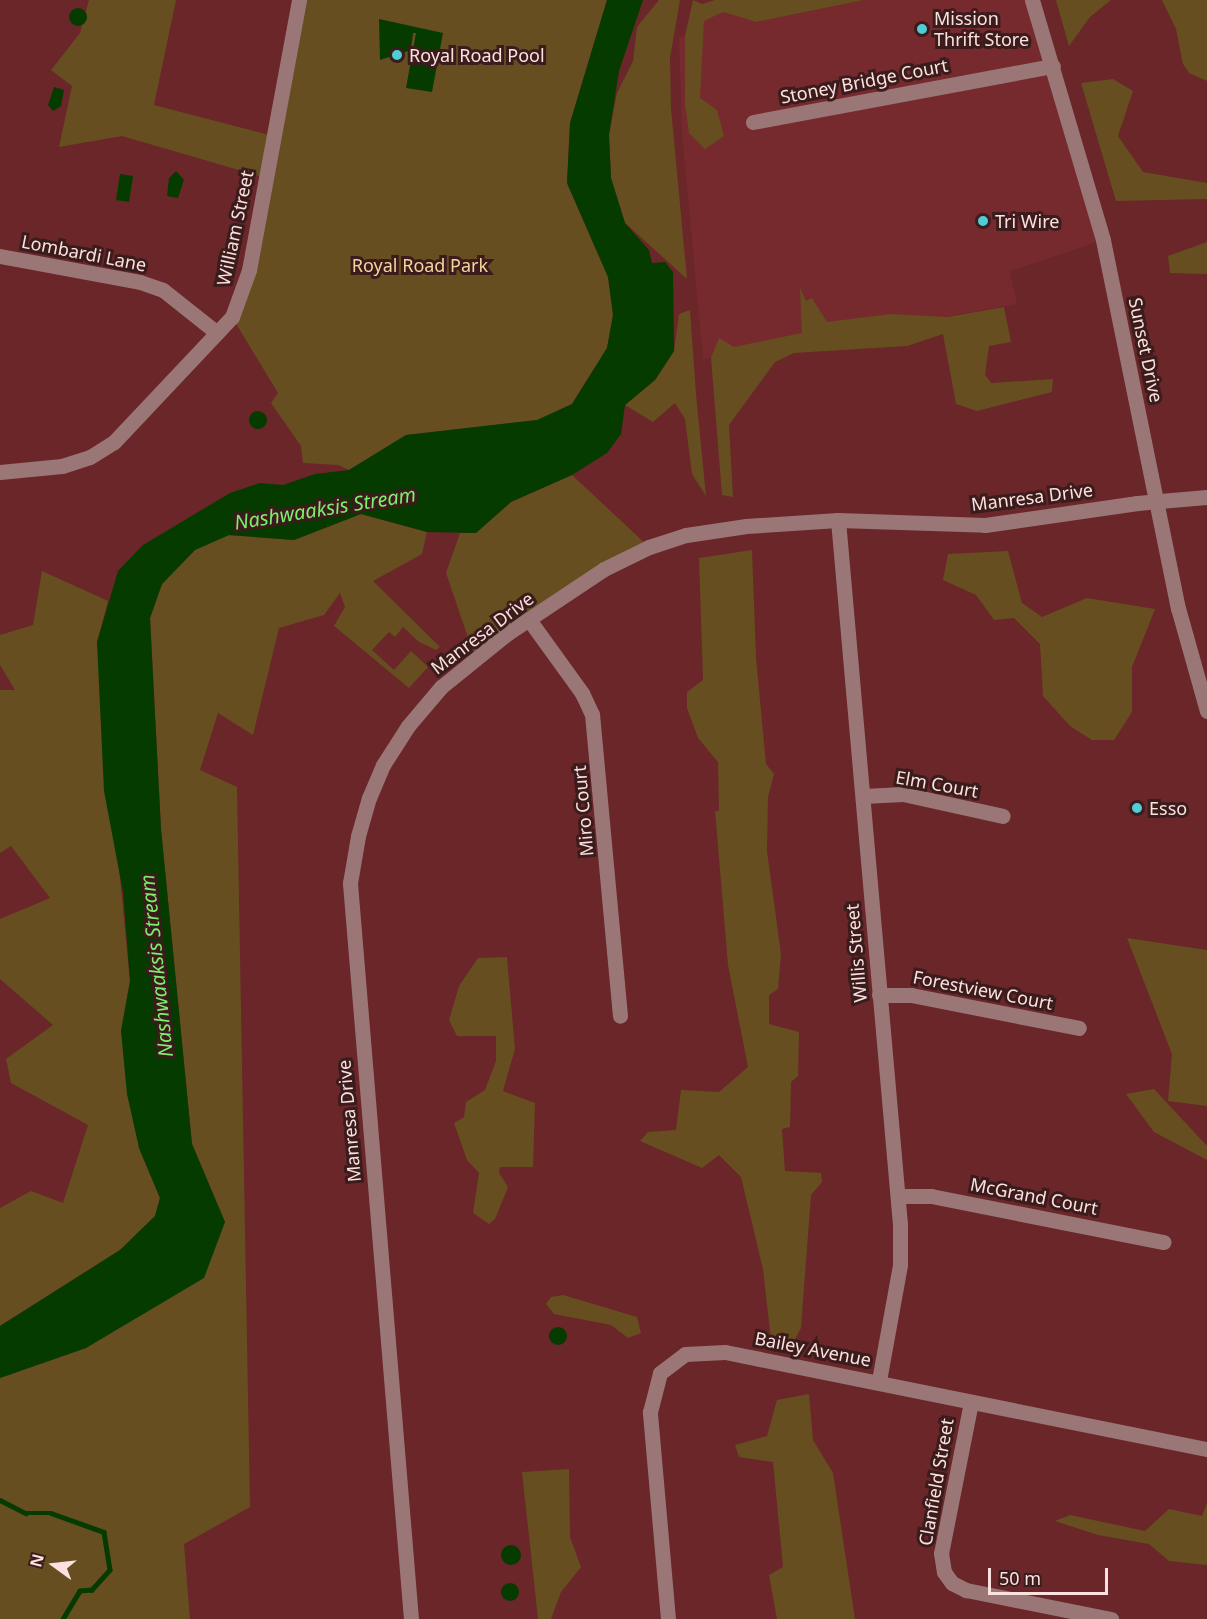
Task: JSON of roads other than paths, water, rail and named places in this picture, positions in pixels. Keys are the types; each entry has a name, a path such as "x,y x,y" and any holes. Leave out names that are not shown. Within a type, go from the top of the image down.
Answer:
{"street":[{"name":"William Street","path":"0,472 62,466 90,457 114,442 217,333 239,304 249,270 299,0"},
{"name":"Sunset Drive","path":"1032,0 1103,240 1178,608 1207,711"},
{"name":"Stoney Bridge Court","path":"753,122 1053,66"},
{"name":"Lombardi Lane","path":"0,256 140,282 163,290 217,333"},
{"name":"Manresa Drive","path":"411,1619 351,883 358,836 369,798 383,765 408,726 441,687 604,569 649,547 718,530 838,520 985,525 1157,501 1207,497"},
{"name":"Willis Street","path":"838,520 898,1196 900,1265 879,1381"},
{"name":"Miro Court","path":"530,621 582,693 592,714 620,1016"},
{"name":"Elm Court","path":"863,796 903,794 1004,816"},
{"name":"Forestview Court","path":"879,995 911,995 1079,1028"},
{"name":"McGrand Court","path":"898,1196 931,1196 1163,1242"},
{"name":"Bailey Avenue","path":"668,1619 650,1412 660,1374 685,1354 709,1350 879,1381 971,1402 1207,1449"},
{"name":"Clanfield Street","path":"971,1402 941,1553 944,1572 952,1583 966,1590 1111,1619"}],"water":[{"name":"Nashwaaksis Stream","path":"607,0 643,0 619,71 609,135 611,178 625,223 649,250 652,263 665,262 673,272 674,351 655,380 625,405 621,434 607,453 572,475 511,502 476,533 427,532 361,514 294,540 229,535 195,550 162,584 150,618 161,829 192,1144 225,1222 204,1278 86,1348 0,1378 0,1326 120,1250 155,1216 160,1198 139,1148 127,1094 121,1031 130,981 123,892 104,791 97,642 118,571 143,545 230,493 260,483 283,485 315,474 349,470 406,435 537,420 572,404 607,348 613,315 608,277 567,183 570,123"},
{"path":"78,8 84,11 87,17 84,23 78,26 72,23 69,17 72,11"},
{"path":"379,19 443,33 432,92 406,88 416,33 413,33 411,50 380,60"},
{"path":"54,87 64,90 61,106 53,111 48,105"},
{"path":"176,171 184,180 178,198 167,196 169,178"},
{"path":"120,174 133,176 129,202 116,200"},
{"path":"258,411 264,414 267,420 264,426 258,429 252,426 249,420 252,414"},
{"path":"558,1327 564,1330 567,1336 564,1342 558,1345 552,1342 549,1336 552,1330"},
{"path":"511,1545 518,1548 521,1555 518,1562 511,1565 504,1562 501,1555 504,1548"},
{"path":"510,1583 516,1586 519,1592 516,1598 510,1601 504,1598 501,1592 504,1586"}],"waterway":[{"path":"0,1500 26,1513 51,1513 104,1532 110,1570 92,1590 80,1591 63,1619"}],"place":[{"name":"Mission Thrift Store","path":"922,29"},
{"name":"Royal Road Pool","path":"397,55"},
{"name":"Tri Wire","path":"983,221"},
{"name":"Esso","path":"1137,808"}],"park label":[{"name":"Royal Road Park","path":"420,265"}]}
